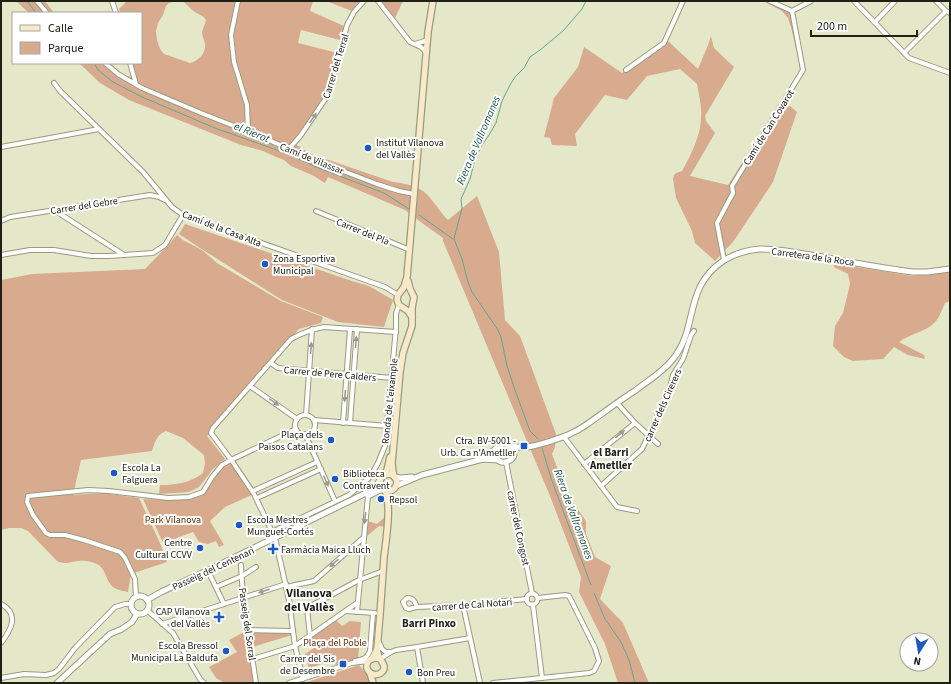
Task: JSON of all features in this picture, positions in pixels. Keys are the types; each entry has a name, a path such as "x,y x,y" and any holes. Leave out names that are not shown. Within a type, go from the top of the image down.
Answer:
{"main road":[{"path":"412,317 397,300 404,287 407,277 426,53 433,1"},
{"path":"388,509 397,482 392,467 400,372 403,353 412,326 414,298 408,286 407,277"},
{"path":"400,293 405,290 411,292"},
{"path":"401,306 408,307 413,304"},
{"path":"374,683 379,674 383,671 384,665 380,659 377,649 378,634 376,613 383,571 388,509 387,497 379,481 387,469 393,445"},
{"path":"384,475 390,474 394,476"},
{"path":"384,490 389,491 395,487"},
{"path":"374,683 367,666 377,649"},
{"path":"370,660 376,658 380,659"},
{"path":"368,671 374,675 379,674"}],"street":[{"path":"37,1 46,12"},
{"path":"238,1 230,35 234,62 247,105 248,132"},
{"name":"Carrer del Terral","path":"289,149 301,135 326,98 347,25 354,12 364,1"},
{"path":"378,1 410,42 421,47 426,53"},
{"path":"626,70 664,43 683,1"},
{"path":"770,1 792,11 811,1"},
{"path":"854,1 909,58 950,73"},
{"path":"875,22 895,1"},
{"path":"904,53 934,23 948,12 936,1"},
{"path":"114,2 116,12"},
{"name":"Camí de Can Covarot","path":"724,260 717,223 733,193 732,186 803,70 792,11"},
{"path":"415,44 428,40"},
{"name":"Camí de Vilassar","path":"106,64 118,74 136,84 202,113 309,158 376,184 414,194"},
{"path":"130,64 136,84"},
{"name":"Camí de la Casa Alta","path":"54,84 143,172 172,207 183,216 400,293"},
{"path":"1,147 99,129"},
{"name":"Carrer del Gebre","path":"1,221 10,217 150,196 159,197 168,201"},
{"path":"54,210 124,255"},
{"name":"Carrer del Pla","path":"316,211 410,250"},
{"path":"1,255 30,250 54,250 91,256 153,253 165,245 183,216"},
{"name":"Carretera de la Roca","path":"510,446 518,448 528,447 564,437 580,429 658,373 673,360 684,341 694,302 703,281 714,268 724,260 731,257 746,251 769,249 914,272 950,269"},
{"name":"Ronda de L'eixample","path":"272,532 349,495 371,476 385,446 396,332 396,313 401,306"},
{"path":"303,679 295,646 286,586 275,538 253,491 211,433 213,428 291,339 299,334 312,329 324,327 396,332"},
{"path":"306,415 312,329"},
{"path":"343,422 350,329"},
{"path":"350,423 357,329"},
{"name":"carrer dels Cirerers","path":"601,486 642,450 669,392 673,375 683,359 691,335 694,331"},
{"name":"Carrer de Pere Calders","path":"271,363 278,368 392,378"},
{"path":"250,386 297,419"},
{"path":"617,403 635,423 658,444"},
{"path":"314,420 314,428 311,432 301,434 296,429 295,422 302,415 310,416 314,420 388,426"},
{"path":"584,464 635,423"},
{"path":"136,597 142,597 147,600 149,604 147,610 143,614 136,614 132,610 131,604 133,599 136,597 135,580 125,558 120,552 65,535 50,535 46,533 26,502 28,496 88,490 168,498 189,497 203,492 212,477 222,465 296,429"},
{"path":"305,434 335,501"},
{"path":"564,437 617,507 637,511"},
{"path":"394,476 405,478 422,475 483,459 506,462 513,456 513,450 510,446 503,444 483,459"},
{"name":"Carretera de la Roca","path":"513,456 528,447"},
{"path":"496,449 495,455 498,460"},
{"path":"253,491 318,462"},
{"name":"carrer del Congost","path":"506,462 532,593"},
{"path":"257,498 321,469"},
{"path":"395,487 422,475"},
{"name":"Passeig del Centenari","path":"147,600 372,490 377,486 379,481"},
{"name":"Passeig del Centenari","path":"301,526 380,490 384,490"},
{"path":"357,612 368,496"},
{"path":"162,624 243,598 286,586 314,581 363,538"},
{"name":"Passeig del Sorral","path":"241,565 243,598 256,683"},
{"path":"216,587 242,576 256,567"},
{"path":"208,571 224,604"},
{"path":"310,636 307,608 359,580 383,571"},
{"path":"538,598 537,595 532,593 527,596 529,603 533,605 542,678"},
{"path":"493,683 589,673 594,671 599,661 569,596 565,595 538,598"},
{"path":"533,605 537,602 538,598"},
{"name":"carrer de Cal Notari","path":"418,607 463,605 527,599"},
{"path":"252,659 295,646 358,603"},
{"path":"1,604 10,610 13,617 12,625 1,644"},
{"path":"1,678 24,674 46,675 54,673 59,669 75,648 115,607 131,604"},
{"path":"463,605 480,683"},
{"path":"147,610 173,634 200,679 204,683"},
{"path":"290,683 364,659 368,656 376,613 346,611"},
{"path":"57,683 110,634 122,629 132,622 136,614"},
{"path":"248,630 293,631"},
{"path":"378,634 379,643 382,649 390,653"},
{"path":"380,659 396,650 470,638"},
{"path":"417,647 423,683"},
{"path":"384,665 390,653"},
{"path":"352,663 370,660"},
{"path":"358,663 363,665 368,671"}],"green space":[{"path":"16,1 45,1 53,12 28,12"},
{"path":"177,1 169,3 166,6 158,23 156,31 157,40 160,49 164,54 190,63 198,59 203,54 205,43 202,32 206,20 182,1 313,1 310,11 344,26 340,40 301,30 298,43 338,53 327,90 311,117 292,142 311,154 393,182 420,189 429,197 448,220 477,196 499,252 505,320 520,336 556,434 555,447 552,454 567,494 586,521 586,534 595,557 611,566 600,599 623,623 649,683 618,683 605,644 579,592 581,577 550,496 443,238 405,210 328,177 325,183 314,176 291,166 284,160 263,151 241,145 129,100 100,83 80,64 111,64 125,75 135,77 132,64 142,64 142,12 120,12 119,9 126,2"},
{"path":"326,1 360,1 352,11"},
{"path":"381,1 403,1 395,18"},
{"path":"763,1 777,4 786,10 790,15 801,68 800,75 734,180 784,108 790,106 797,112 773,182 733,242 715,261 695,243 692,231 676,198 673,179 674,175 682,171 692,153 701,125 700,101 697,84 680,69 647,76 627,100 605,95 575,134 577,146 552,145 550,138 544,137 554,98 578,67 584,47 622,73 668,41 698,69 711,36 714,48 734,67 705,116 706,121 715,133 690,176 728,185 797,77 800,68 788,18 782,11"},
{"name":"Zona Esportiva Municipal","path":"185,224 369,286 393,300 384,327 338,322 282,300 179,234"},
{"path":"177,235 183,240 202,250 217,263 281,301 323,317 321,323 299,329 207,436 225,459 213,469 199,487 189,492 159,494 160,485 183,483 203,473 205,463 204,455 183,438 166,431 158,437 152,451 81,460 73,495 103,493 139,498 160,543 167,562 131,574 128,592 118,590 112,586 102,568 97,564 85,561 65,563 57,561 28,531 21,528 1,530 1,280 32,274 145,269"},
{"path":"833,262 912,276 950,272 950,301 945,303 936,321 928,328 899,342 924,355 925,359 908,355 894,347 883,359 853,361 844,357 833,346 835,326 843,313 850,284 848,274 834,267"},
{"name":"Park Vilanova","path":"230,462 234,464 254,494 225,507 210,521 224,545 219,547 216,541 208,544 199,542 193,532 163,543 143,499 189,499 202,494 222,467"},
{"path":"386,516 385,527 379,526 366,537 368,521 377,524"},
{"name":"Plaça del Poble","path":"336,620 342,626 350,621 361,622 358,660 336,667 334,660 309,668 305,654 317,646 310,638"},
{"path":"248,630 256,683 225,683 216,678 209,667 237,652 229,640"},
{"path":"250,632 292,633 292,635 252,647"},
{"path":"359,665 370,683 304,683"}],"waterway":[{"name":"el Rierot","path":"27,1 35,12"},
{"name":"Riera de Vallromanes","path":"538,439 530,431 515,390 507,366 501,337 498,330 472,292 454,239 462,208 461,199 470,179 475,159 496,123 502,101 510,85 515,77 524,68 530,57 563,31 582,9 586,1"},
{"name":"el Rierot","path":"95,64 98,70 113,82 142,97 215,128 288,154 316,167 384,193 409,209"},
{"name":"el Rierot","path":"419,215 453,239"},
{"name":"Riera de Vallromanes","path":"542,448 552,481 591,585"},
{"name":"Riera de Vallromanes","path":"594,593 605,619 621,642 629,660 635,683"}],"place":[{"name":"Institut Vilanova del Vallès","path":"368,148"},
{"name":"Zona Esportiva Municipal","path":"265,264"},
{"name":"Plaça dels Països Catalans","path":"331,440"},
{"name":"Ctra. BV-5001 - Urb. Ca n'Ametller","path":"524,446"},
{"name":"Escola La Falguera","path":"114,473"},
{"name":"Biblioteca Contravent","path":"335,479"},
{"name":"Repsol","path":"381,499"},
{"name":"Escola Mestres Munguet-Cortés","path":"239,525"},
{"name":"Centre Cultural CCVV","path":"200,548"},
{"name":"Farmàcia Maica Lluch","path":"273,549"},
{"name":"CAP Vilanova del Vallès","path":"219,617"},
{"name":"Escola Bressol Municipal La Baldufa","path":"226,651"},
{"name":"Carrer del Sis de Desembre","path":"343,664"},
{"name":"Bon Preu","path":"409,672"}],"district":[{"name":"el Barri Ametller","path":"611,458"},
{"name":"Vilanova del Vallès","path":"309,600"},
{"name":"Barri Pinxo","path":"429,623"}]}
